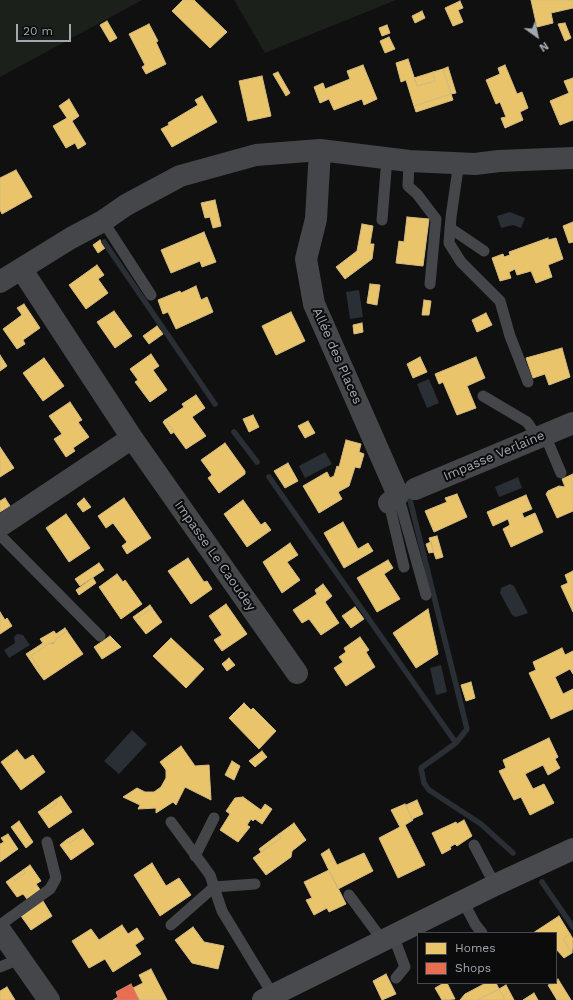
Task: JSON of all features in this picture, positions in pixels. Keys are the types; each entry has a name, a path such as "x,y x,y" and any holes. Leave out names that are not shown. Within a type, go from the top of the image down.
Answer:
{"main road":[{"path":"268,997 495,885 573,849"}],"street":[{"path":"0,282 22,270 71,238 103,221 126,205 180,176 256,155 320,150 409,161 459,162 475,164 499,161 573,158"},
{"name":"Allée des Places","path":"320,150 316,219 306,259 314,304 401,496"},
{"name":"Impasse Le Caoudey","path":"22,270 132,438 297,673"},
{"name":"Impasse Verlaine","path":"401,496 573,423"},
{"path":"0,526 132,438"},
{"path":"0,930 48,1000"}],"lane":[{"path":"382,220 387,158"},
{"path":"409,161 408,186 417,194 436,219 430,284"},
{"path":"459,162 449,243 462,262 500,301 510,336 528,382"},
{"path":"103,221 151,295"},
{"path":"450,228 484,251"},
{"path":"482,396 527,422 542,436 561,473"},
{"path":"401,496 404,568"},
{"path":"401,496 426,595"},
{"path":"0,535 100,636"},
{"path":"195,856 214,818"},
{"path":"172,822 210,875 222,911 268,997"},
{"path":"0,925 50,889 56,878 47,842"},
{"path":"474,845 495,885"},
{"path":"171,925 214,888 255,884"},
{"path":"349,895 388,938 405,967 396,978"},
{"path":"463,901 475,924 481,932"},
{"path":"0,967 20,959"}],"shaded area":[{"path":"0,0 142,0 0,77"},
{"path":"234,0 396,0 265,53"},
{"path":"510,212 525,218 521,228 513,225 501,228 497,216"},
{"path":"359,290 363,317 350,319 346,292"},
{"path":"429,379 439,403 427,408 417,384"},
{"path":"325,452 332,464 305,478 299,466"},
{"path":"518,477 522,488 499,497 495,487"},
{"path":"510,584 514,586 528,613 516,617 512,615 500,593 501,588"},
{"path":"17,634 23,635 30,645 9,658 4,650 15,643 14,637"},
{"path":"441,665 447,692 436,695 430,668"},
{"path":"132,730 147,744 119,774 104,761"}],"building: Homes":[{"path":"183,0 194,0 227,32 210,48 172,11"},
{"path":"531,0 573,0 573,8 551,13 553,23 537,27"},
{"path":"460,1 463,8 458,10 463,22 453,26 445,8"},
{"path":"422,11 425,18 415,23 412,16"},
{"path":"107,21 117,38 110,42 100,25"},
{"path":"565,23 571,38 565,41 558,24"},
{"path":"149,24 158,41 156,42 166,64 146,74 142,67 145,65 129,34"},
{"path":"387,25 390,33 382,36 379,28"},
{"path":"389,37 395,49 385,53 380,41"},
{"path":"408,59 417,86 435,81 433,72 443,69 451,94 414,106 406,80 401,82 396,63"},
{"path":"363,65 377,99 364,105 362,99 334,110 329,99 320,103 314,87 323,83 325,89 350,79 347,71"},
{"path":"505,65 517,94 522,92 528,108 520,112 523,120 505,128 501,118 506,117 500,102 496,104 486,80 500,74 498,68"},
{"path":"448,67 456,93 451,94 443,69"},
{"path":"278,72 290,93 286,96 273,74"},
{"path":"433,72 435,81 417,86 414,78"},
{"path":"262,76 271,116 248,121 239,81"},
{"path":"573,78 573,120 560,125 550,101 569,93 564,81"},
{"path":"451,94 453,100 416,112 414,106"},
{"path":"202,96 217,122 172,147 161,129 169,125 168,123 198,105 195,100"},
{"path":"69,99 79,116 72,121 86,144 78,149 75,143 66,148 53,126 67,118 59,106"},
{"path":"16,170 32,197 2,214 0,210 0,178"},
{"path":"215,200 221,226 213,228 210,217 205,218 201,203"},
{"path":"407,217 429,219 423,266 396,263 399,241 404,242"},
{"path":"573,222 573,242 569,243 563,226"},
{"path":"362,224 373,226 370,244 374,244 372,259 345,279 336,267 357,251"},
{"path":"204,232 216,262 202,267 200,261 171,273 161,250"},
{"path":"548,238 548,240 556,238 563,259 548,265 552,277 536,283 531,271 517,275 515,269 509,272 511,278 500,281 492,258 503,254 504,257 510,255 509,252"},
{"path":"100,240 105,248 98,253 93,245"},
{"path":"97,265 104,275 98,279 108,293 86,309 69,285"},
{"path":"370,284 380,285 377,305 367,303"},
{"path":"196,286 201,300 207,297 213,312 176,329 168,312 163,314 158,300 180,291 181,293"},
{"path":"424,300 431,301 429,315 422,315"},
{"path":"24,304 40,328 23,340 25,344 17,349 3,329 22,315 17,308"},
{"path":"114,311 132,336 115,348 97,322"},
{"path":"291,312 305,341 276,355 262,326"},
{"path":"486,313 492,325 477,332 472,320"},
{"path":"362,323 363,332 354,334 353,325"},
{"path":"157,326 163,334 149,344 143,336"},
{"path":"562,348 570,377 549,385 545,374 533,378 526,358"},
{"path":"151,354 159,366 153,370 167,390 150,402 135,382 138,380 130,369"},
{"path":"0,355 7,366 0,371"},
{"path":"420,357 427,372 413,378 407,364"},
{"path":"476,357 485,378 467,386 476,408 457,415 443,382 439,384 435,374"},
{"path":"44,358 64,386 43,401 23,373"},
{"path":"196,395 205,408 192,417 206,436 186,449 165,420 184,407 182,404"},
{"path":"70,402 82,420 78,422 89,437 73,448 75,451 66,457 54,439 62,434 49,416"},
{"path":"253,415 259,427 249,432 243,419"},
{"path":"165,420 174,432 171,434 163,422"},
{"path":"308,421 315,433 305,438 298,426"},
{"path":"346,440 361,444 359,452 364,454 360,468 355,467 349,486 338,492 342,499 319,513 303,486 327,472 330,478 334,476 337,466 339,467"},
{"path":"225,443 245,471 245,474 219,493 208,478 212,475 201,460"},
{"path":"0,447 14,468 0,477"},
{"path":"288,463 298,481 285,488 274,471"},
{"path":"573,474 573,511 557,518 546,494 548,491 559,486 565,487 562,479"},
{"path":"457,494 467,517 434,532 425,511 447,502 445,498"},
{"path":"526,495 532,509 522,513 524,518 535,513 543,532 511,547 503,529 510,525 508,519 493,526 487,512"},
{"path":"5,498 10,506 0,512 0,501"},
{"path":"84,498 91,507 83,512 77,504"},
{"path":"124,498 151,538 127,554 122,546 127,542 113,523 106,528 98,516"},
{"path":"243,500 261,525 265,522 271,530 247,547 224,514"},
{"path":"66,514 90,548 69,562 46,528"},
{"path":"343,522 358,549 368,543 373,551 344,568 324,533"},
{"path":"437,536 443,557 436,559 429,538"},
{"path":"431,542 434,552 429,553 426,544"},
{"path":"290,543 298,555 287,562 300,580 282,593 263,562"},
{"path":"188,558 204,582 207,581 212,589 191,604 168,571"},
{"path":"388,560 393,568 384,574 400,599 377,612 357,578"},
{"path":"99,563 104,570 80,586 75,579"},
{"path":"573,571 573,612 561,586 568,583 565,575"},
{"path":"117,574 123,582 125,580 142,604 121,619 99,587"},
{"path":"93,578 96,583 79,595 76,590"},
{"path":"323,584 332,596 325,602 339,623 321,635 309,619 302,623 293,610 317,594 315,590"},
{"path":"226,604 247,634 222,651 214,640 222,635 209,616"},
{"path":"150,605 152,608 135,620 133,617"},
{"path":"355,607 364,619 351,628 342,616"},
{"path":"152,608 162,622 146,634 135,620"},
{"path":"428,609 438,654 416,668 393,633"},
{"path":"0,612 5,620 7,618 12,626 0,634"},
{"path":"65,628 67,631 56,639 55,642 50,643 31,656 40,670 38,672 26,654 43,643 40,639 54,631 56,634"},
{"path":"67,631 83,654 44,680 38,672 40,670 31,656 50,643 53,644 56,639"},
{"path":"110,636 121,647 102,659 94,647"},
{"path":"360,637 369,650 366,652 375,667 346,686 334,668 343,662 339,657 346,652 344,648"},
{"path":"171,638 204,669 186,688 153,656"},
{"path":"562,648 565,655 573,651 573,674 570,669 555,677 563,694 573,689 573,709 551,719 529,673 536,670 533,662"},
{"path":"229,658 235,665 227,671 222,664"},
{"path":"471,682 475,698 466,701 461,685"},
{"path":"244,703 251,710 253,708 276,731 259,749 229,718"},
{"path":"549,738 558,757 555,759 560,768 548,775 543,765 525,774 533,789 544,784 554,803 530,815 521,797 514,800 499,771 506,768 503,760"},
{"path":"181,746 195,766 209,765 211,800 185,787 176,805 173,802 156,813 156,808 138,809 140,805 123,797 137,788 145,792 154,792 161,787 166,778 166,770 160,762"},
{"path":"17,750 25,760 33,755 45,772 21,790 1,762"},
{"path":"262,751 267,757 255,767 249,761"},
{"path":"232,761 240,766 234,780 225,775"},
{"path":"61,796 72,812 49,828 38,812 44,808 47,811 57,804 55,800"},
{"path":"243,797 261,810 265,804 272,809 262,824 255,819 253,821 251,819 247,825 250,827 238,842 220,830 230,814 226,811 235,798"},
{"path":"55,800 57,804 47,811 44,808"},
{"path":"417,800 423,814 412,819 406,805"},
{"path":"405,804 413,820 405,825 425,865 398,878 379,838 400,827 391,810"},
{"path":"464,820 472,836 457,846 455,844 450,847 451,849 442,854 432,833"},
{"path":"19,821 33,842 26,848 11,827"},
{"path":"294,823 306,840 292,851 291,857 266,875 253,858 281,838 279,834"},
{"path":"83,829 94,844 71,860 60,845 66,840 69,844 79,836 77,833"},
{"path":"77,833 79,836 69,844 66,840"},
{"path":"8,834 18,849 0,862 0,844 4,842 1,838"},
{"path":"279,834 281,838 261,852 259,849"},
{"path":"329,849 337,865 364,853 373,871 338,889 321,854"},
{"path":"152,863 166,886 179,878 191,895 160,916 134,875"},
{"path":"30,865 41,881 36,884 41,891 28,900 23,894 17,897 6,882 13,877 15,881 25,873 23,870"},
{"path":"23,870 25,873 15,881 13,877"},
{"path":"329,870 346,904 329,912 327,908 314,915 306,900 312,898 304,882"},
{"path":"43,901 52,916 31,930 21,916"},
{"path":"559,916 570,934 563,939 572,953 564,958 557,950 557,932 535,932"},
{"path":"122,925 128,934 137,928 144,939 135,945 141,954 113,972 105,959 89,968 72,941 91,929 99,940"},
{"path":"193,927 204,942 224,946 218,969 192,963 175,940"},
{"path":"570,934 573,939 572,953 563,939"},
{"path":"151,969 167,1000 139,1000 133,988 143,983 139,975"},
{"path":"386,974 396,994 382,1000 373,981"},
{"path":"558,979 571,1000 557,1000 548,985 557,984"},
{"path":"442,984 448,984 455,999 442,1000 435,988"},
{"path":"484,984 496,984 499,989 477,1000 460,1000 465,994"},
{"path":"506,985 514,1000 505,1000 499,989"},
{"path":"7,987 15,1000 0,1000 0,991"},
{"path":"499,989 505,1000 477,1000"},
{"path":"534,993 538,1000 523,1000"}],"building: Shops":[{"path":"131,984 139,1000 113,1000 118,997 116,992"}],"waterway":[{"path":"104,242 215,404"},
{"path":"234,432 257,462"},
{"path":"269,477 456,743"},
{"path":"410,500 467,729 456,743 421,768 424,783 429,790 481,824 513,853"},
{"path":"542,882 573,927"}]}
